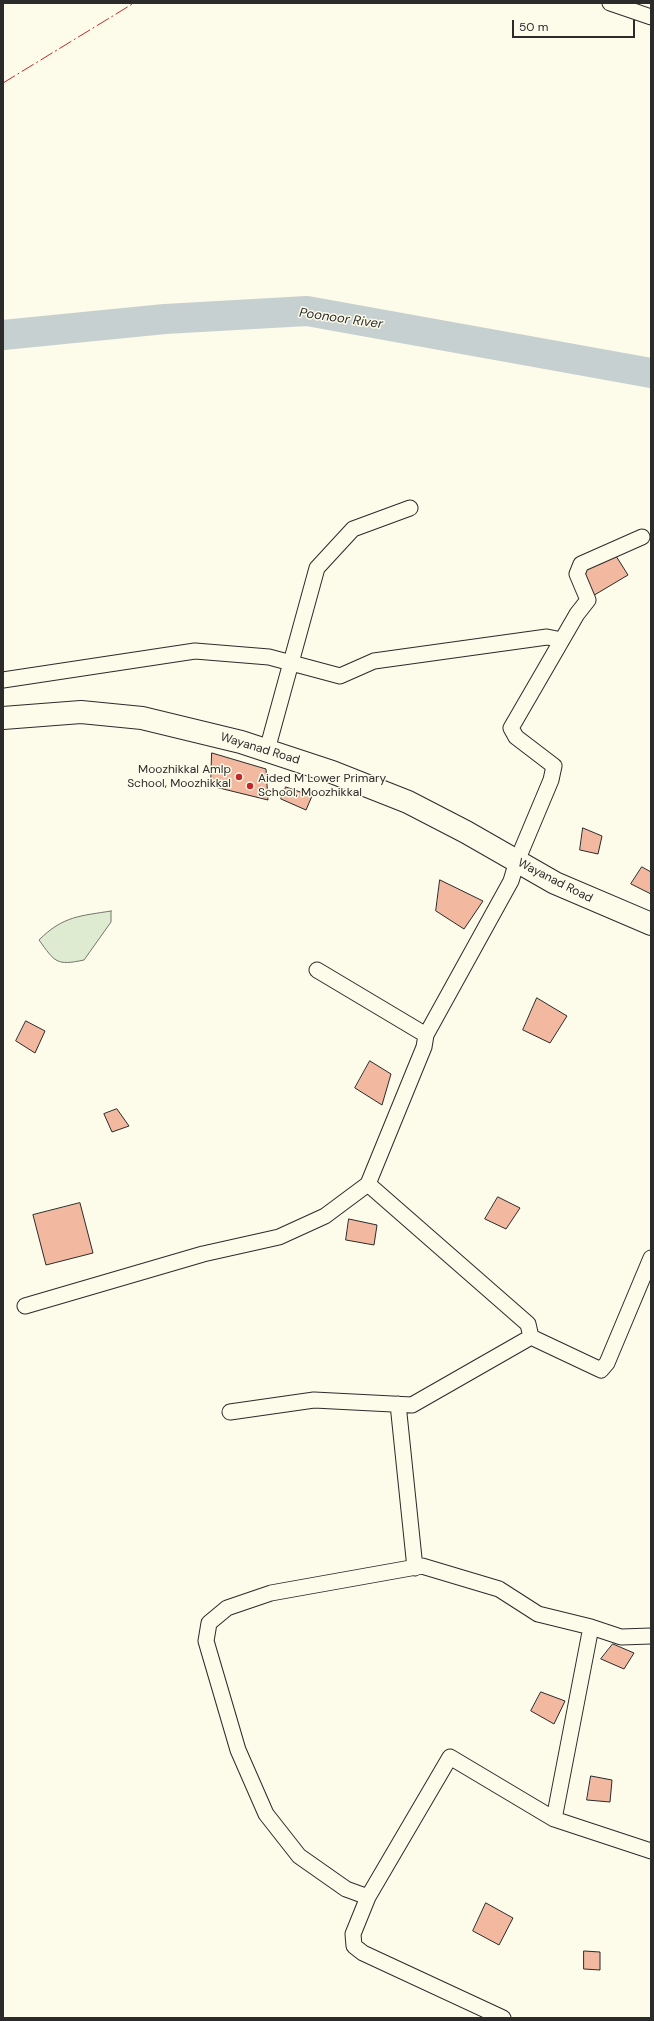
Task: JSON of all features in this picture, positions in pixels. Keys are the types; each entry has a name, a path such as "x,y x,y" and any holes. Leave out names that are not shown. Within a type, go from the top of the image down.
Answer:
{"highway":[{"name":"Wayanad Road","path":"3,718 81,712 142,718 241,742 332,772 408,802 555,883 651,924"}],"street":[{"path":"610,3 651,17"},
{"path":"266,750 292,663 317,568 353,529 410,508"},
{"path":"25,1306 203,1254 279,1237 325,1216 368,1184 424,1047 426,1035 511,881 517,861 551,780 554,766 516,737 511,728 577,614 588,600 577,574 581,564 642,537"},
{"path":"3,680 195,651 269,657 340,676 374,661 547,637 562,640"},
{"path":"317,970 426,1035"},
{"path":"368,1184 528,1324 531,1337"},
{"path":"531,1337 601,1370 606,1363 651,1258"},
{"path":"230,1412 314,1400 412,1405 531,1337"},
{"path":"398,1404 415,1568"},
{"path":"368,1898 346,1889 299,1856 266,1814 238,1750 206,1641 209,1623 227,1608 271,1593 422,1566 500,1589 538,1614 591,1627 621,1637 651,1636"},
{"path":"554,1820 591,1627"},
{"path":"503,2018 363,1953 354,1946 353,1934 368,1898 450,1757 554,1820 651,1851"}],"green space":[{"path":"111,911 111,922 84,960 62,962 57,960 53,958 39,940 56,926 72,918"}],"building":[{"path":"611,548 628,575 591,597 577,577"},
{"name":"Moozhikkal Amlp School, Moozhikkal","path":"212,753 266,769 268,800 211,786"},
{"path":"286,787 312,796 306,810 281,799"},
{"path":"583,828 602,836 598,854 580,850"},
{"path":"642,867 651,872 651,894 631,884"},
{"path":"440,880 483,901 464,929 436,911"},
{"path":"537,998 567,1016 550,1043 523,1030"},
{"path":"26,1021 45,1031 35,1053 16,1041"},
{"path":"370,1061 391,1074 382,1105 355,1088"},
{"path":"117,1109 129,1126 112,1132 104,1114"},
{"path":"498,1197 520,1208 506,1229 485,1219"},
{"path":"80,1203 93,1253 46,1265 33,1215"},
{"path":"349,1219 377,1225 374,1245 346,1240"},
{"path":"613,1644 634,1653 624,1669 601,1659"},
{"path":"541,1692 565,1701 554,1724 531,1711"},
{"path":"591,1776 612,1780 610,1802 587,1800"},
{"path":"486,1903 513,1918 499,1945 473,1931"},
{"path":"584,1951 600,1952 600,1970 584,1969"}],"waterway":[{"name":"Poonoor River","path":"3,335 165,319 307,311 651,373"}],"power":[{"path":"3,83 134,3"}],"place":[{"name":"Moozhikkal Amlp School, Moozhikkal","path":"239,777"},
{"name":"Aided M Lower Primary School, Moozhikkal","path":"250,786"}]}
